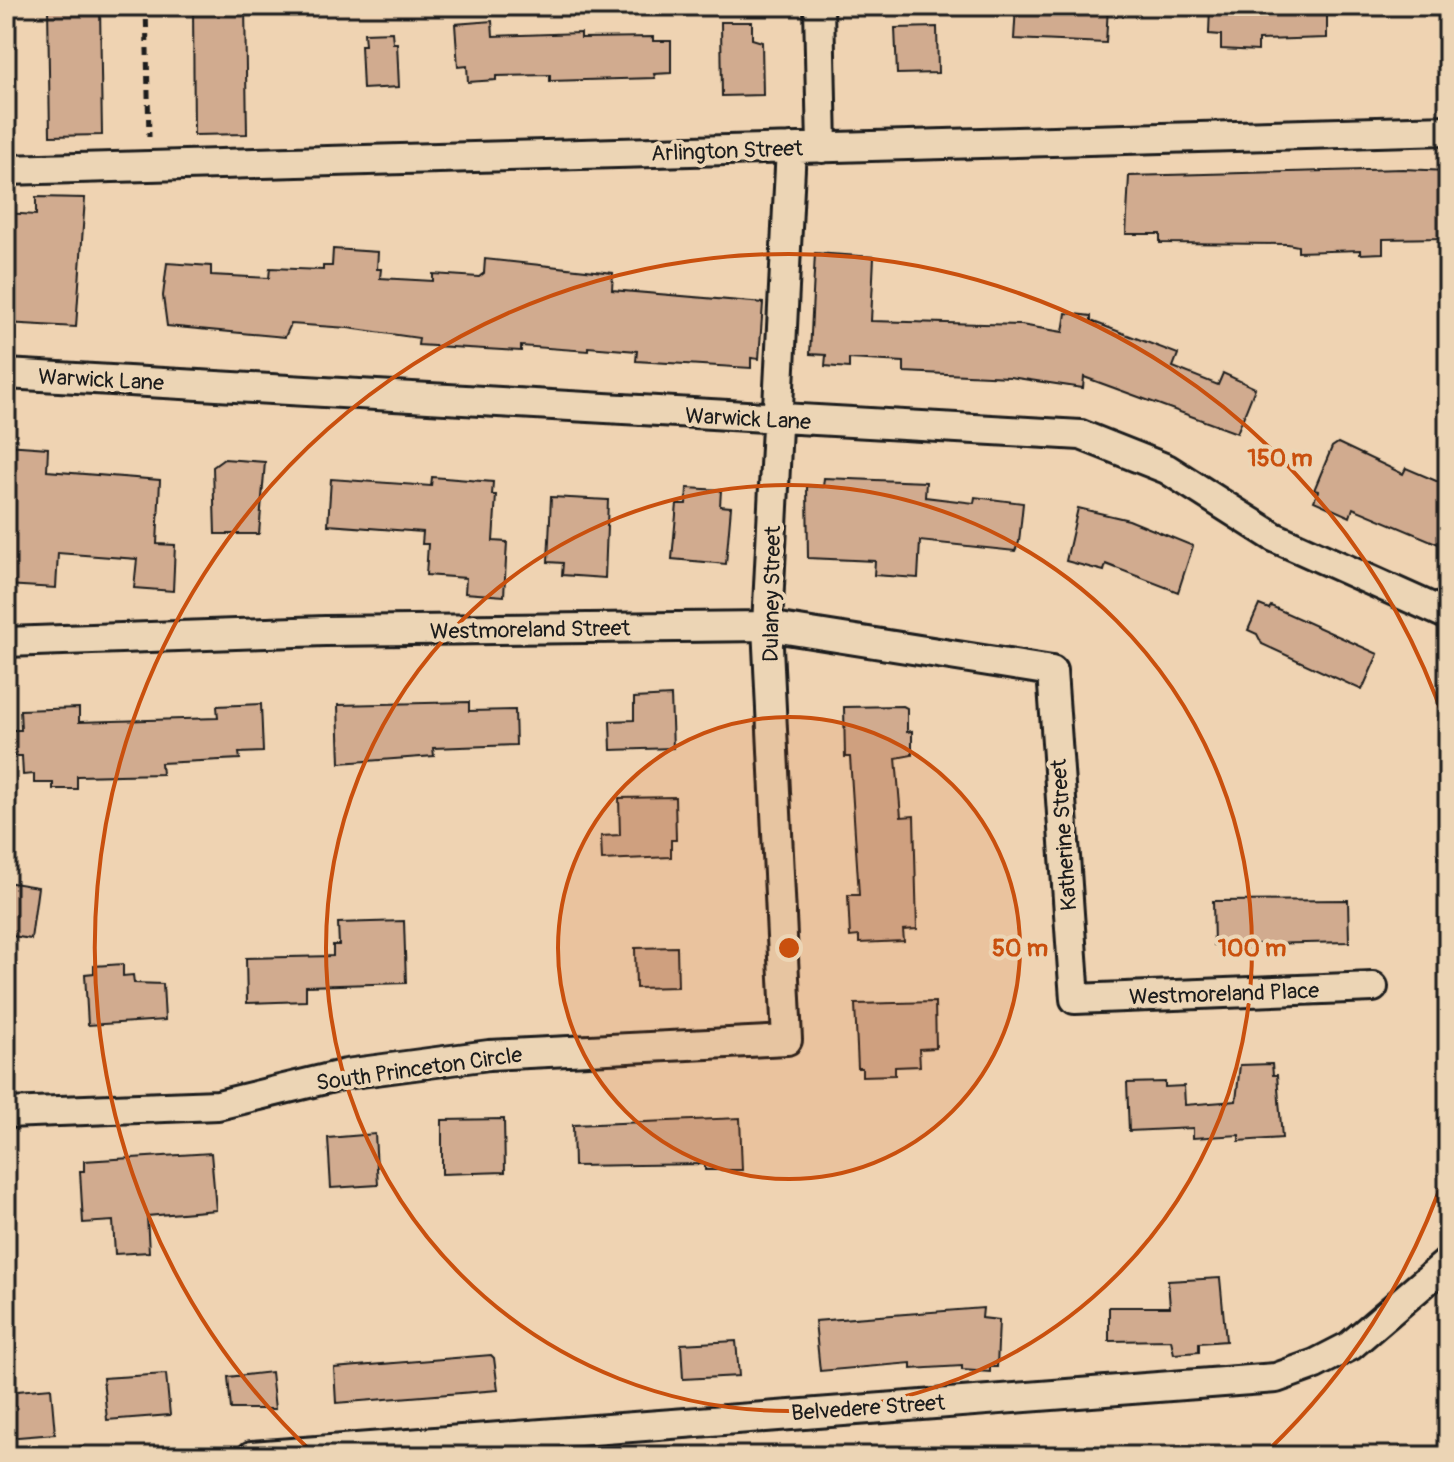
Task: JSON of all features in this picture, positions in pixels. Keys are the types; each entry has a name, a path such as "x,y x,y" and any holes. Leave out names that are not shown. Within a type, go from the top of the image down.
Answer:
{"street":[{"path":"819,6 822,148"},
{"name":"Arlington Street","path":"6,170 1448,130"},
{"name":"Dulaney Street","path":"787,1040 767,626 791,148"},
{"name":"Warwick Lane","path":"6,374 1081,435 1167,469 1274,537 1448,615"},
{"name":"Westmoreland Street","path":"6,642 325,631 767,626 1052,671"},
{"name":"Katherine Street","path":"1052,671 1075,999"},
{"name":"Westmoreland Place","path":"1075,999 1373,987"},
{"name":"South Princeton Circle","path":"6,1113 218,1105 346,1074 489,1055 787,1040"},
{"name":"Belvedere Street","path":"252,1456 1276,1378 1315,1364 1350,1346 1448,1262"}],"path":[{"path":"146,6 149,149"},
{"path":"81,1445 82,1456"}],"building":[{"path":"48,6 100,6 102,135 50,136"},
{"path":"193,6 245,6 247,134 194,135"},
{"path":"1016,6 1108,6 1106,43 1014,39"},
{"path":"1210,6 1327,6 1327,38 1258,40 1258,51 1221,49 1221,35 1209,34"},
{"path":"492,21 493,36 581,33 581,38 653,37 653,41 671,41 671,73 654,74 655,78 550,81 550,75 496,76 496,80 468,82 467,66 458,67 455,24"},
{"path":"721,22 752,22 752,39 762,42 763,95 722,96"},
{"path":"937,27 938,73 897,74 895,28"},
{"path":"392,32 393,43 397,43 399,87 363,89 361,45 365,45 364,33"},
{"path":"1403,169 1448,171 1448,228 1443,238 1383,239 1383,253 1360,254 1360,250 1298,252 1298,246 1288,244 1160,243 1160,234 1126,234 1129,176"},
{"path":"36,197 85,198 76,327 6,323 6,213 36,215"},
{"path":"333,249 378,252 380,278 433,281 433,274 479,277 484,273 485,259 613,273 612,290 763,303 759,359 751,358 751,368 636,361 637,351 588,347 588,351 521,346 521,351 418,345 419,338 348,328 291,324 285,337 167,326 163,296 167,263 211,266 211,275 269,278 270,268 323,270 323,266 332,266"},
{"path":"815,253 874,257 871,321 1021,325 1063,332 1066,313 1091,316 1091,321 1178,354 1173,367 1218,385 1223,373 1255,388 1237,433 1084,377 1083,388 1010,377 904,372 904,362 849,359 849,368 825,366 826,355 810,354"},
{"path":"1338,443 1403,474 1406,468 1448,486 1448,548 1353,508 1350,517 1314,501 1318,491 1314,490 1332,447"},
{"path":"6,445 48,448 47,471 160,480 157,544 175,545 173,591 134,588 137,559 58,553 56,588 6,585 10,525 6,525"},
{"path":"224,459 265,462 259,534 215,534 213,467"},
{"path":"432,477 493,482 492,495 496,495 493,541 507,542 504,596 465,593 466,578 426,575 428,544 422,544 423,532 328,525 331,479 431,486"},
{"path":"824,478 926,482 925,497 974,503 975,497 1023,503 1019,542 1015,551 920,541 918,578 874,575 875,561 808,558 807,486 823,487"},
{"path":"687,488 721,490 720,506 731,507 726,564 672,559 677,504 686,504"},
{"path":"551,497 608,500 605,578 562,575 563,563 548,562"},
{"path":"1078,508 1129,520 1193,546 1178,592 1106,564 1104,571 1066,561"},
{"path":"1259,605 1269,609 1271,606 1378,654 1362,690 1262,644 1257,634 1248,630"},
{"path":"671,696 673,748 611,750 610,721 634,720 634,698"},
{"path":"469,702 469,711 515,710 516,745 433,748 434,756 340,763 338,705"},
{"path":"261,704 263,752 239,753 240,759 161,763 162,774 77,776 77,789 53,789 53,783 34,783 34,774 23,775 22,756 7,756 6,730 21,730 20,710 79,708 79,722 218,718 217,706"},
{"path":"844,707 907,708 907,732 912,731 912,755 896,758 901,817 914,816 917,929 903,930 904,941 859,943 859,936 850,937 848,895 859,895 850,757 845,757"},
{"path":"675,797 676,840 671,840 671,857 602,860 601,836 620,835 619,798"},
{"path":"6,882 38,887 31,939 6,935"},
{"path":"1348,900 1349,942 1214,945 1213,901"},
{"path":"404,921 406,983 306,986 306,1001 247,1003 246,958 333,956 333,945 339,945 338,923"},
{"path":"677,947 678,987 636,988 635,948"},
{"path":"123,964 123,976 133,975 134,983 163,984 165,1020 88,1025 85,974 94,973 94,966"},
{"path":"935,1002 936,1048 919,1049 920,1066 895,1067 895,1075 862,1076 862,1068 858,1068 855,1004"},
{"path":"1272,1064 1273,1075 1277,1075 1282,1138 1239,1141 1239,1135 1193,1138 1193,1128 1129,1131 1127,1083 1165,1082 1165,1087 1184,1086 1185,1105 1236,1101 1240,1065"},
{"path":"740,1118 742,1170 705,1170 705,1164 574,1166 573,1125"},
{"path":"504,1119 505,1172 442,1174 442,1120"},
{"path":"375,1134 378,1185 331,1188 328,1138"},
{"path":"211,1153 216,1210 147,1216 149,1252 115,1254 113,1221 83,1223 80,1171 84,1171 84,1161"},
{"path":"1220,1278 1226,1341 1199,1343 1199,1352 1174,1354 1171,1340 1109,1341 1109,1307 1170,1307 1168,1281"},
{"path":"983,1308 982,1318 999,1320 997,1367 990,1367 990,1372 962,1370 962,1366 911,1369 911,1363 820,1371 815,1321"},
{"path":"736,1341 739,1376 683,1379 681,1344"},
{"path":"491,1355 498,1390 336,1403 334,1368"},
{"path":"271,1372 275,1409 231,1409 228,1377"},
{"path":"166,1374 170,1415 107,1420 103,1378"},
{"path":"51,1388 55,1434 6,1438 6,1392"}]}
